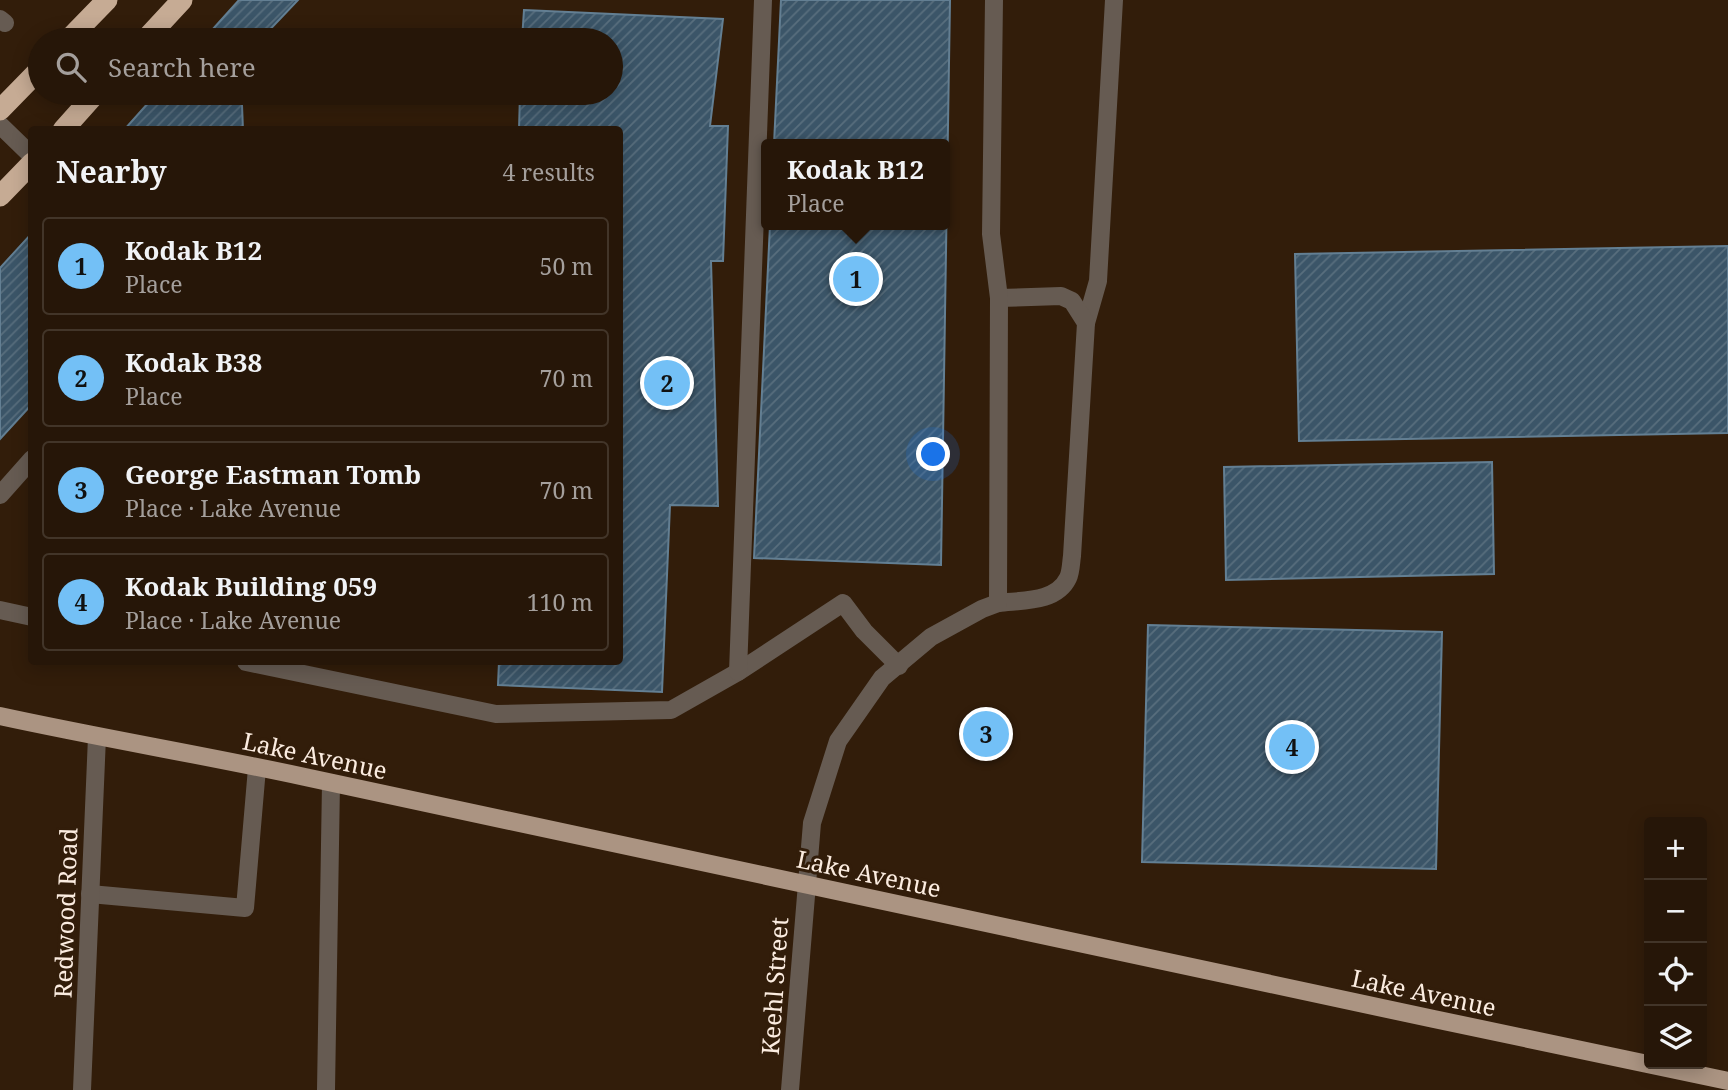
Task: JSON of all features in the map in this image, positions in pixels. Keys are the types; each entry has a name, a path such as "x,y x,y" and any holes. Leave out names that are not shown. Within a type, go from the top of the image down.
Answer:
{"highway":[{"path":"80,28 107,0"},
{"path":"156,28 182,0"},
{"path":"0,110 28,81"},
{"path":"67,126 85,105"},
{"path":"0,196 28,167"}],"main road":[{"name":"Lake Avenue","path":"0,716 331,783 1728,1081"}],"street":[{"path":"738,672 763,0"},
{"path":"994,0 991,234 999,298 998,603"},
{"name":"Keehl Street","path":"790,1090 812,823 838,741 882,678 931,637 998,603 1040,598 1058,591 1068,577 1072,556 1086,323 1098,281 1114,0"},
{"path":"0,125 28,152"},
{"path":"999,298 1062,296 1072,301 1086,323"},
{"path":"0,495 28,464"},
{"path":"260,665 496,714 671,710 738,672 843,603 864,631 899,666"},
{"path":"0,610 28,616"},
{"name":"Redwood Road","path":"82,1090 97,737"},
{"path":"90,894 245,908 257,768"},
{"path":"326,1090 331,783"}],"building":[{"path":"239,0 298,0 271,28 214,28"},
{"path":"781,0 950,0 948,139 774,139"},
{"path":"524,10 723,19 710,126 728,126 723,261 711,261 718,506 670,505 662,692 498,685 499,665 623,665 623,126 519,126 520,105 623,105 623,28 523,28"},
{"path":"146,105 242,105 243,126 128,126"},
{"path":"770,230 946,230 941,565 754,558"},
{"path":"28,237 28,408 0,439 0,268"},
{"path":"1728,246 1728,433 1299,441 1295,254"},
{"path":"1492,462 1494,574 1226,580 1224,467"},
{"path":"1148,625 1442,632 1436,869 1142,862"}],"place":[{"name":"Kodak B12","path":"856,279"},
{"name":"Kodak B38","path":"667,383"},
{"name":"George Eastman Tomb","path":"986,734"},
{"name":"Kodak Building 059","path":"1292,747"}]}
